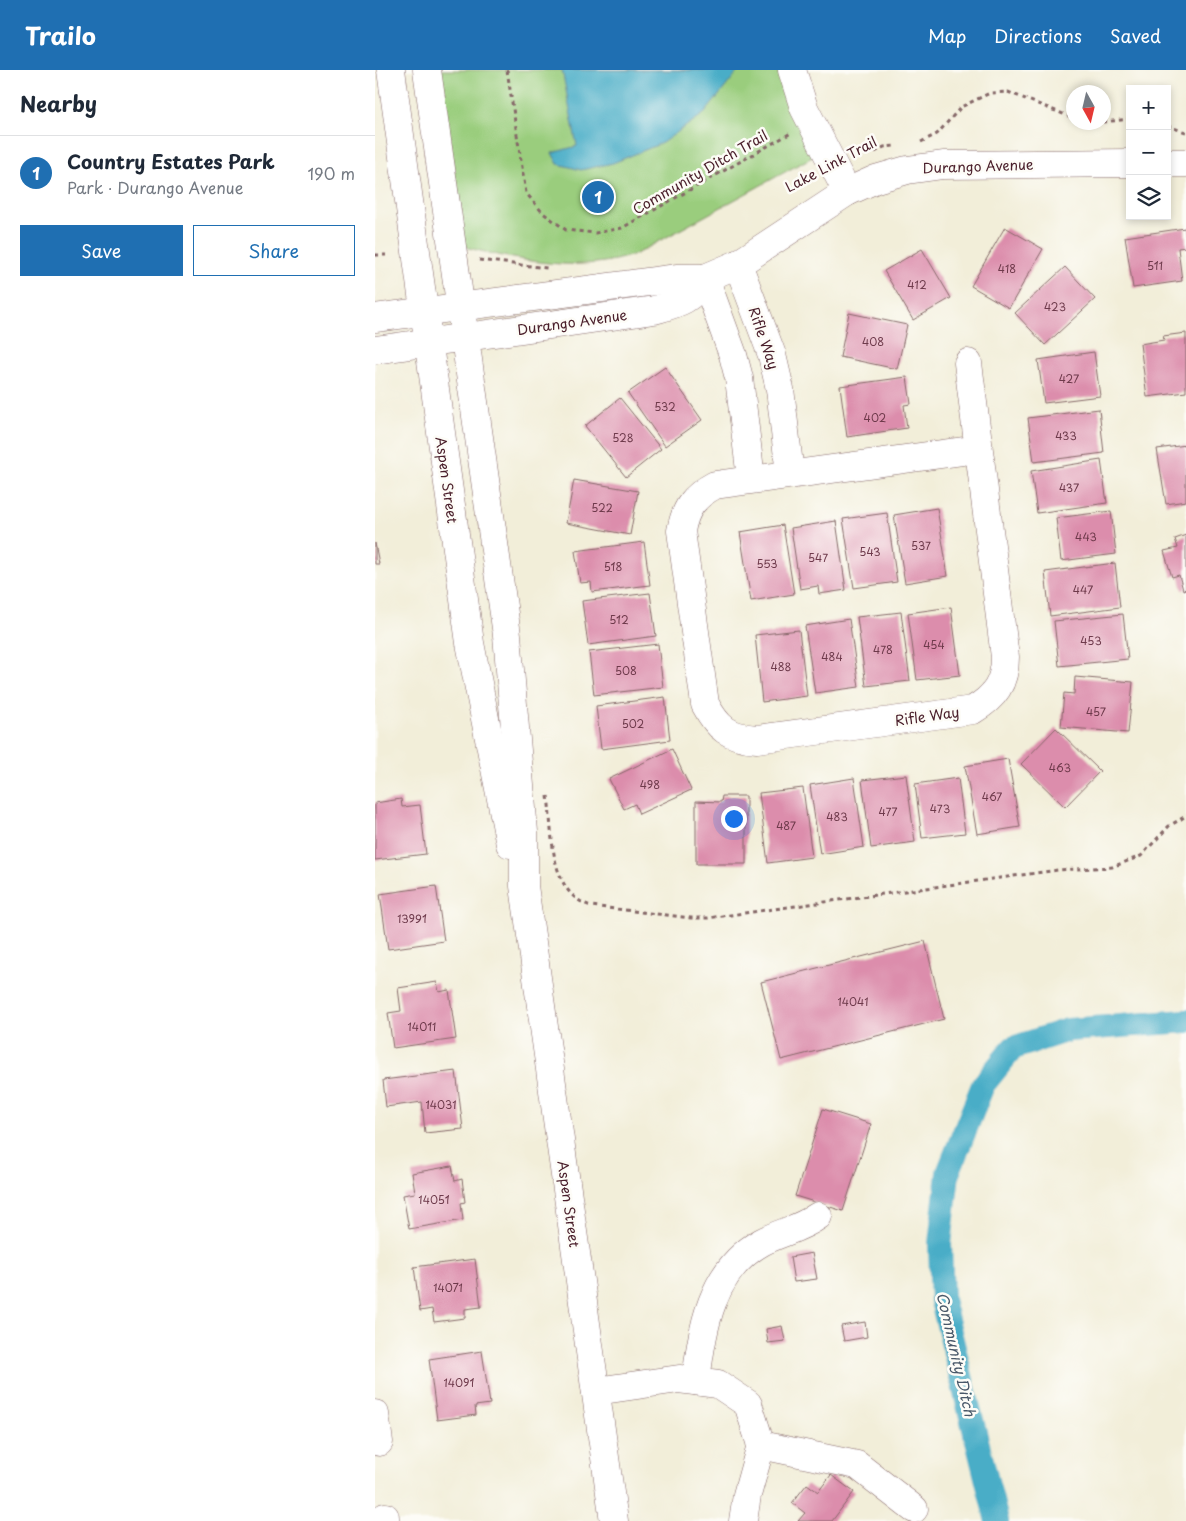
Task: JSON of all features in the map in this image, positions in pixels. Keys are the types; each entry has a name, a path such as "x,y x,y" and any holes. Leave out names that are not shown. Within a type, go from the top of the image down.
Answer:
{"street":[{"name":"Aspen Street","path":"391,70 470,643 508,836 524,886"},
{"name":"Aspen Street","path":"427,70 507,636 524,832 524,886 614,1521"},
{"path":"792,70 804,108 842,182"},
{"name":"Durango Avenue","path":"375,318 678,278 705,278 738,264 842,182 876,179 907,170 943,165 1126,163"},
{"path":"1171,163 1186,163"},
{"name":"Rifle Way","path":"738,264 768,344 780,389 790,474"},
{"name":"Durango Avenue","path":"375,350 653,310 685,301 696,292 705,278"},
{"path":"705,278 733,355 739,378 751,479"},
{"path":"733,355 768,344"},
{"path":"968,363 978,449"},
{"name":"Rifle Way","path":"978,449 1005,657 1005,671 999,688 989,700 973,710 757,739 740,738 725,731 713,720 705,704 681,532 684,516 691,502 701,492 715,484 978,449"},
{"path":"696,1381 702,1332 710,1303 732,1265 762,1242 805,1226 818,1216"},
{"path":"596,1391 679,1379 718,1384 748,1404 761,1445 747,1495 743,1521"},
{"path":"375,1414 379,1442"},
{"path":"761,1445 857,1465 914,1509"}],"path":[{"name":"Community Ditch Trail","path":"507,70 526,193 543,213 566,230 595,233 622,228 811,122"},
{"path":"919,143 937,134 961,107 990,93 1007,92 1066,115"},
{"path":"1111,121 1126,119"},
{"path":"1171,127 1186,132"},
{"name":"Lake Link Trail","path":"842,182 883,147 901,145"},
{"path":"375,256 386,255"},
{"path":"475,260 553,269"}],"green space":[{"path":"439,70 780,70 816,155 636,254 615,260 572,264 528,261 507,257 465,247"}],"water":[{"path":"562,70 739,70 705,113 662,143 613,163 581,170 558,164 552,153 577,146"}],"building":[{"path":"1005,227 1043,249 1009,308 971,286"},
{"path":"1185,228 1186,247 1178,248 1182,281 1133,288 1125,237"},
{"path":"922,249 951,298 913,320 884,271"},
{"path":"1065,267 1095,299 1045,345 1015,313"},
{"path":"849,313 907,325 897,369 840,357"},
{"path":"1186,333 1186,392 1147,397 1140,344 1164,340 1163,336"},
{"path":"1094,352 1100,396 1044,403 1038,360"},
{"path":"665,367 702,420 665,446 628,393"},
{"path":"907,377 911,404 904,405 907,428 847,437 840,386"},
{"path":"620,398 661,449 626,477 585,426"},
{"path":"1099,409 1104,453 1034,462 1028,418"},
{"path":"1186,445 1186,501 1166,504 1157,449"},
{"path":"1101,460 1107,503 1037,513 1031,471"},
{"path":"574,480 638,491 630,535 566,523"},
{"path":"937,508 948,576 905,583 894,515"},
{"path":"1111,511 1116,554 1061,561 1056,518"},
{"path":"887,513 897,582 854,588 843,519"},
{"path":"836,521 846,590 819,594 818,586 800,589 791,528"},
{"path":"783,525 794,594 751,601 740,532"},
{"path":"1186,535 1186,589 1183,590 1179,575 1172,577 1164,551 1178,548 1175,539"},
{"path":"644,542 650,585 592,592 591,582 580,583 575,551"},
{"path":"375,543 379,564 375,564"},
{"path":"1115,563 1120,607 1050,616 1045,572"},
{"path":"650,593 656,636 588,645 582,601"},
{"path":"951,607 960,675 917,680 908,613"},
{"path":"901,612 910,681 866,686 857,617"},
{"path":"1123,614 1128,659 1059,666 1054,621"},
{"path":"849,619 859,687 815,693 805,626"},
{"path":"799,630 807,696 762,702 755,635"},
{"path":"658,644 663,687 594,695 589,652"},
{"path":"1075,677 1133,682 1128,733 1061,727 1064,693 1074,694"},
{"path":"665,697 670,740 601,749 596,706"},
{"path":"1056,728 1100,771 1065,807 1021,764"},
{"path":"672,749 691,790 639,814 635,804 624,809 609,779"},
{"path":"1008,759 1020,827 977,834 965,766"},
{"path":"906,775 915,842 871,848 862,780"},
{"path":"854,778 864,847 820,854 810,785"},
{"path":"958,778 965,833 922,838 915,784"},
{"path":"803,788 812,857 768,863 759,793"},
{"path":"722,796 746,796 746,864 696,864 696,801 721,802"},
{"path":"401,799 402,807 420,805 426,854 375,860 375,803"},
{"path":"436,886 444,941 388,949 380,894"},
{"path":"925,941 944,1019 781,1060 761,982"},
{"path":"437,982 439,992 449,990 456,1039 393,1048 388,1013 401,1011 398,988"},
{"path":"456,1071 463,1129 425,1133 422,1102 386,1107 383,1080"},
{"path":"823,1109 871,1124 843,1211 795,1196"},
{"path":"452,1166 455,1181 462,1179 465,1202 461,1203 463,1220 409,1229 403,1195 415,1193 412,1173"},
{"path":"812,1253 817,1279 794,1282 790,1257"},
{"path":"475,1259 481,1307 465,1309 465,1318 434,1322 432,1309 420,1311 414,1267"},
{"path":"865,1322 867,1337 844,1341 841,1326"},
{"path":"782,1326 785,1341 768,1343 766,1329"},
{"path":"482,1351 490,1404 475,1406 476,1415 437,1420 429,1359"},
{"path":"831,1475 854,1492 832,1521 798,1521 805,1513 792,1503 807,1484 818,1492"}],"waterway":[{"name":"Community Ditch","path":"997,1521 942,1300 940,1244 948,1173 983,1085 1013,1048 1068,1030 1186,1021"}],"place":[{"name":"Country Estates Park","path":"598,197"}]}
